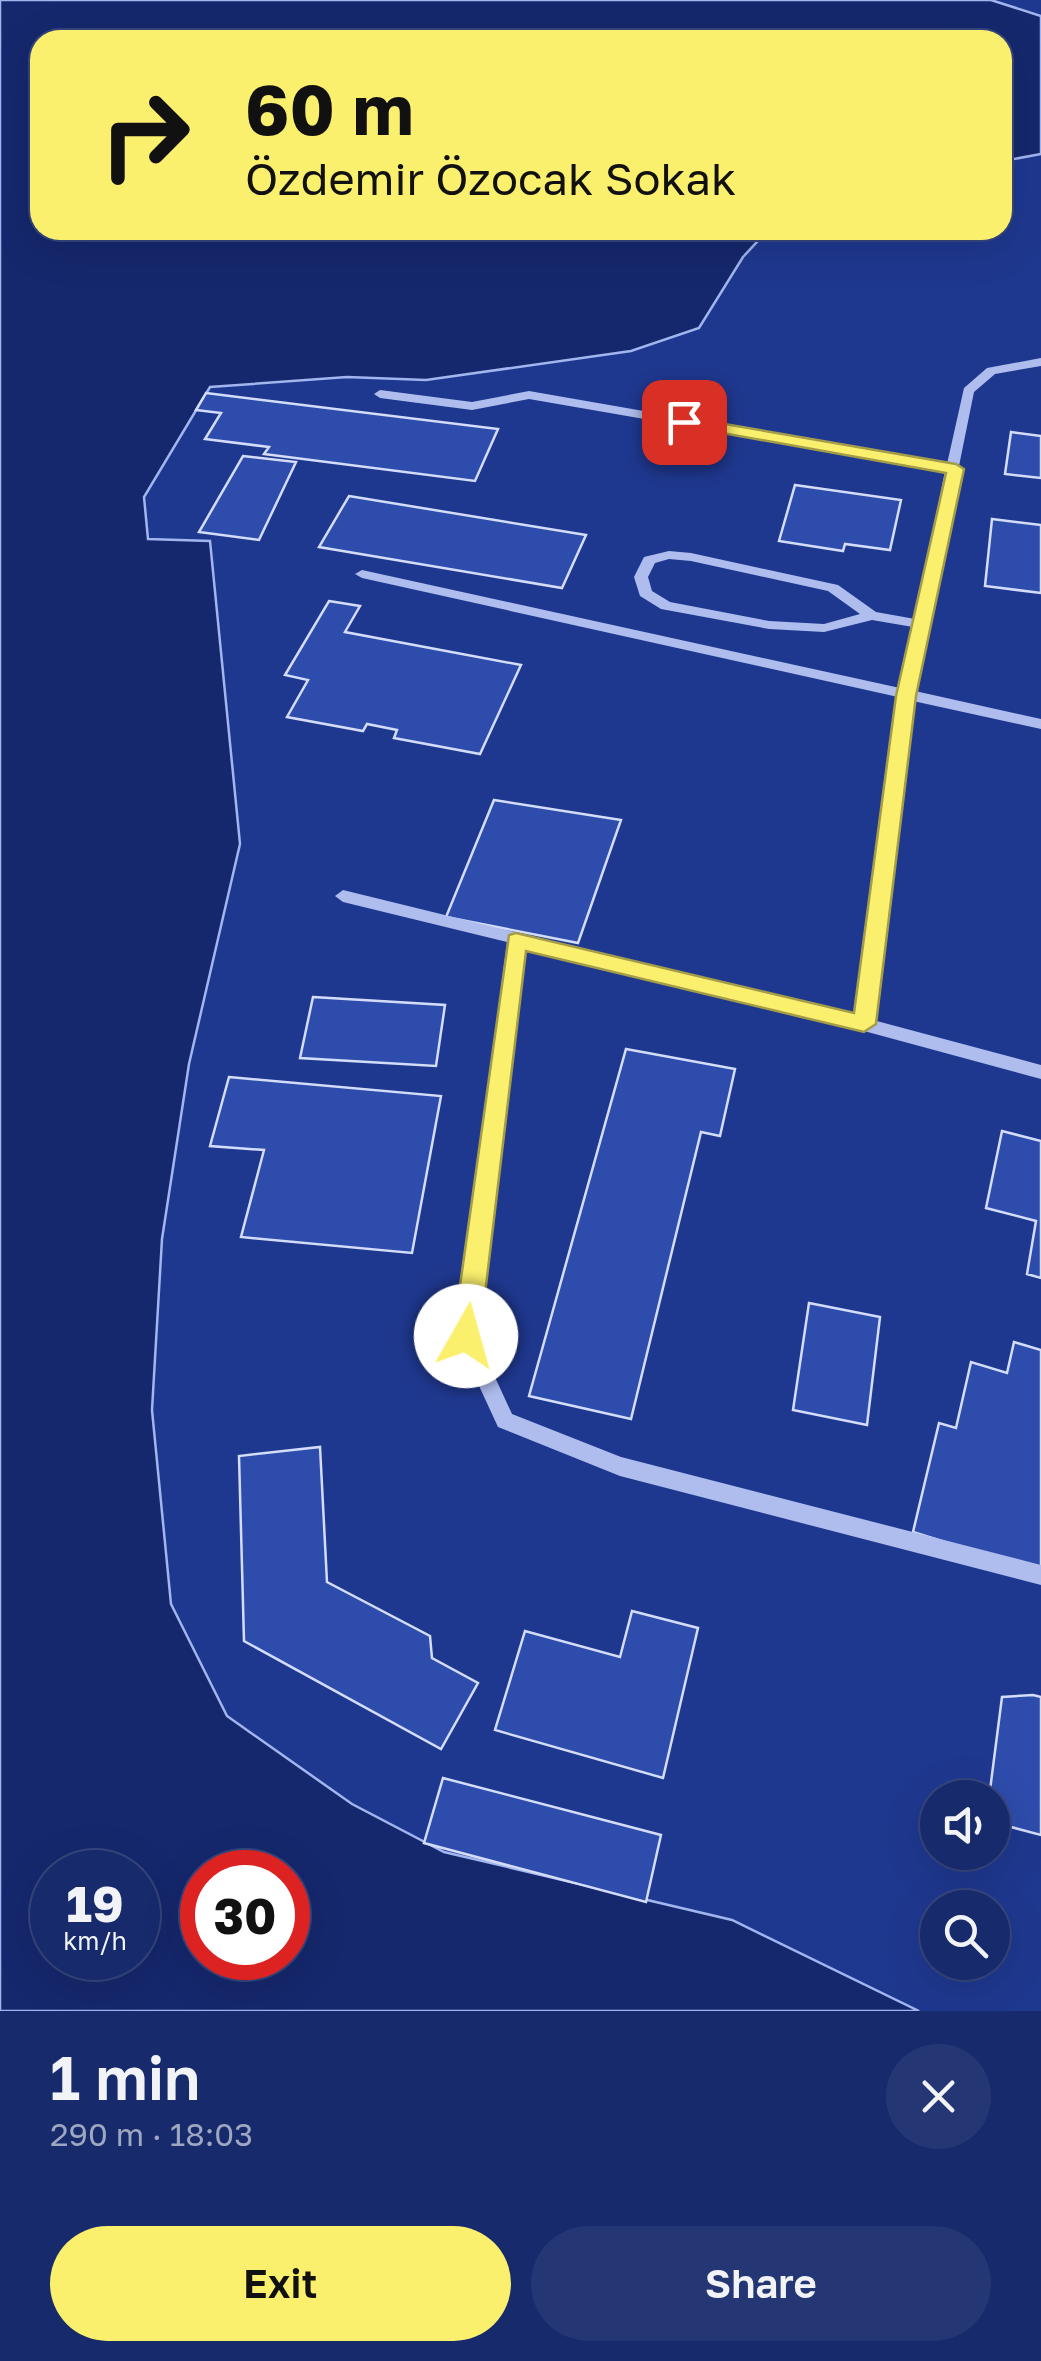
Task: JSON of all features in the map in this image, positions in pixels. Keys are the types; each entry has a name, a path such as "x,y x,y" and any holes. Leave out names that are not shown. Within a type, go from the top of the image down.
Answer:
{"street":[{"path":"864,1024 906,696 956,469 968,392 991,371 1041,362"},
{"path":"380,394 472,406 529,395 956,469"},
{"path":"872,616 833,588 709,560 669,555 649,560 640,577 645,593 666,606 769,626 824,628 872,616 919,624"},
{"path":"362,574 1041,724"},
{"path":"343,896 864,1024 1041,1072"},
{"path":"516,941 466,1336 505,1420 620,1466 1041,1576"}],"shaded area":[{"path":"0,0 991,0 1041,16 1041,154 1012,159 1012,30 30,30 30,240 759,240 743,257 699,328 631,351 426,380 347,377 210,387 144,497 148,539 210,541 240,844 189,1064 162,1239 152,1410 171,1604 227,1716 352,1804 444,1852 732,1920 919,2011 0,2011"}],"building":[{"path":"206,393 498,429 475,481 264,454 269,447 205,439 221,413 196,410"},
{"path":"1011,432 1041,436 1041,478 1005,474"},
{"path":"243,456 296,462 259,540 199,532"},
{"path":"795,485 901,500 890,550 845,544 843,551 779,541"},
{"path":"349,496 586,535 562,588 319,547"},
{"path":"992,519 1041,525 1041,593 985,586"},
{"path":"329,601 360,606 345,632 521,665 480,754 394,738 397,730 367,724 363,731 287,717 308,680 285,675"},
{"path":"494,800 621,820 578,943 446,917"},
{"path":"313,997 445,1005 436,1066 300,1058"},
{"path":"626,1049 735,1069 720,1136 701,1132 631,1419 529,1396"},
{"path":"229,1077 441,1096 412,1253 241,1237 264,1150 210,1146"},
{"path":"1002,1131 1041,1141 1041,1278 1027,1274 1036,1221 986,1208"},
{"path":"809,1303 880,1317 867,1425 793,1410"},
{"path":"1014,1342 1041,1350 1041,1572 913,1532 939,1423 956,1428 971,1362 1007,1373"},
{"path":"320,1447 327,1582 430,1636 432,1658 478,1683 441,1749 244,1641 239,1456"},
{"path":"632,1611 698,1628 663,1778 495,1730 525,1631 620,1657"},
{"path":"1002,1697 1041,1697 1041,1835 1010,1827 1010,1780 991,1780"},
{"path":"443,1778 661,1835 646,1902 424,1843"}],"route":[{"path":"466,1336 516,941 864,1024 906,696 956,469 684,422"}]}
